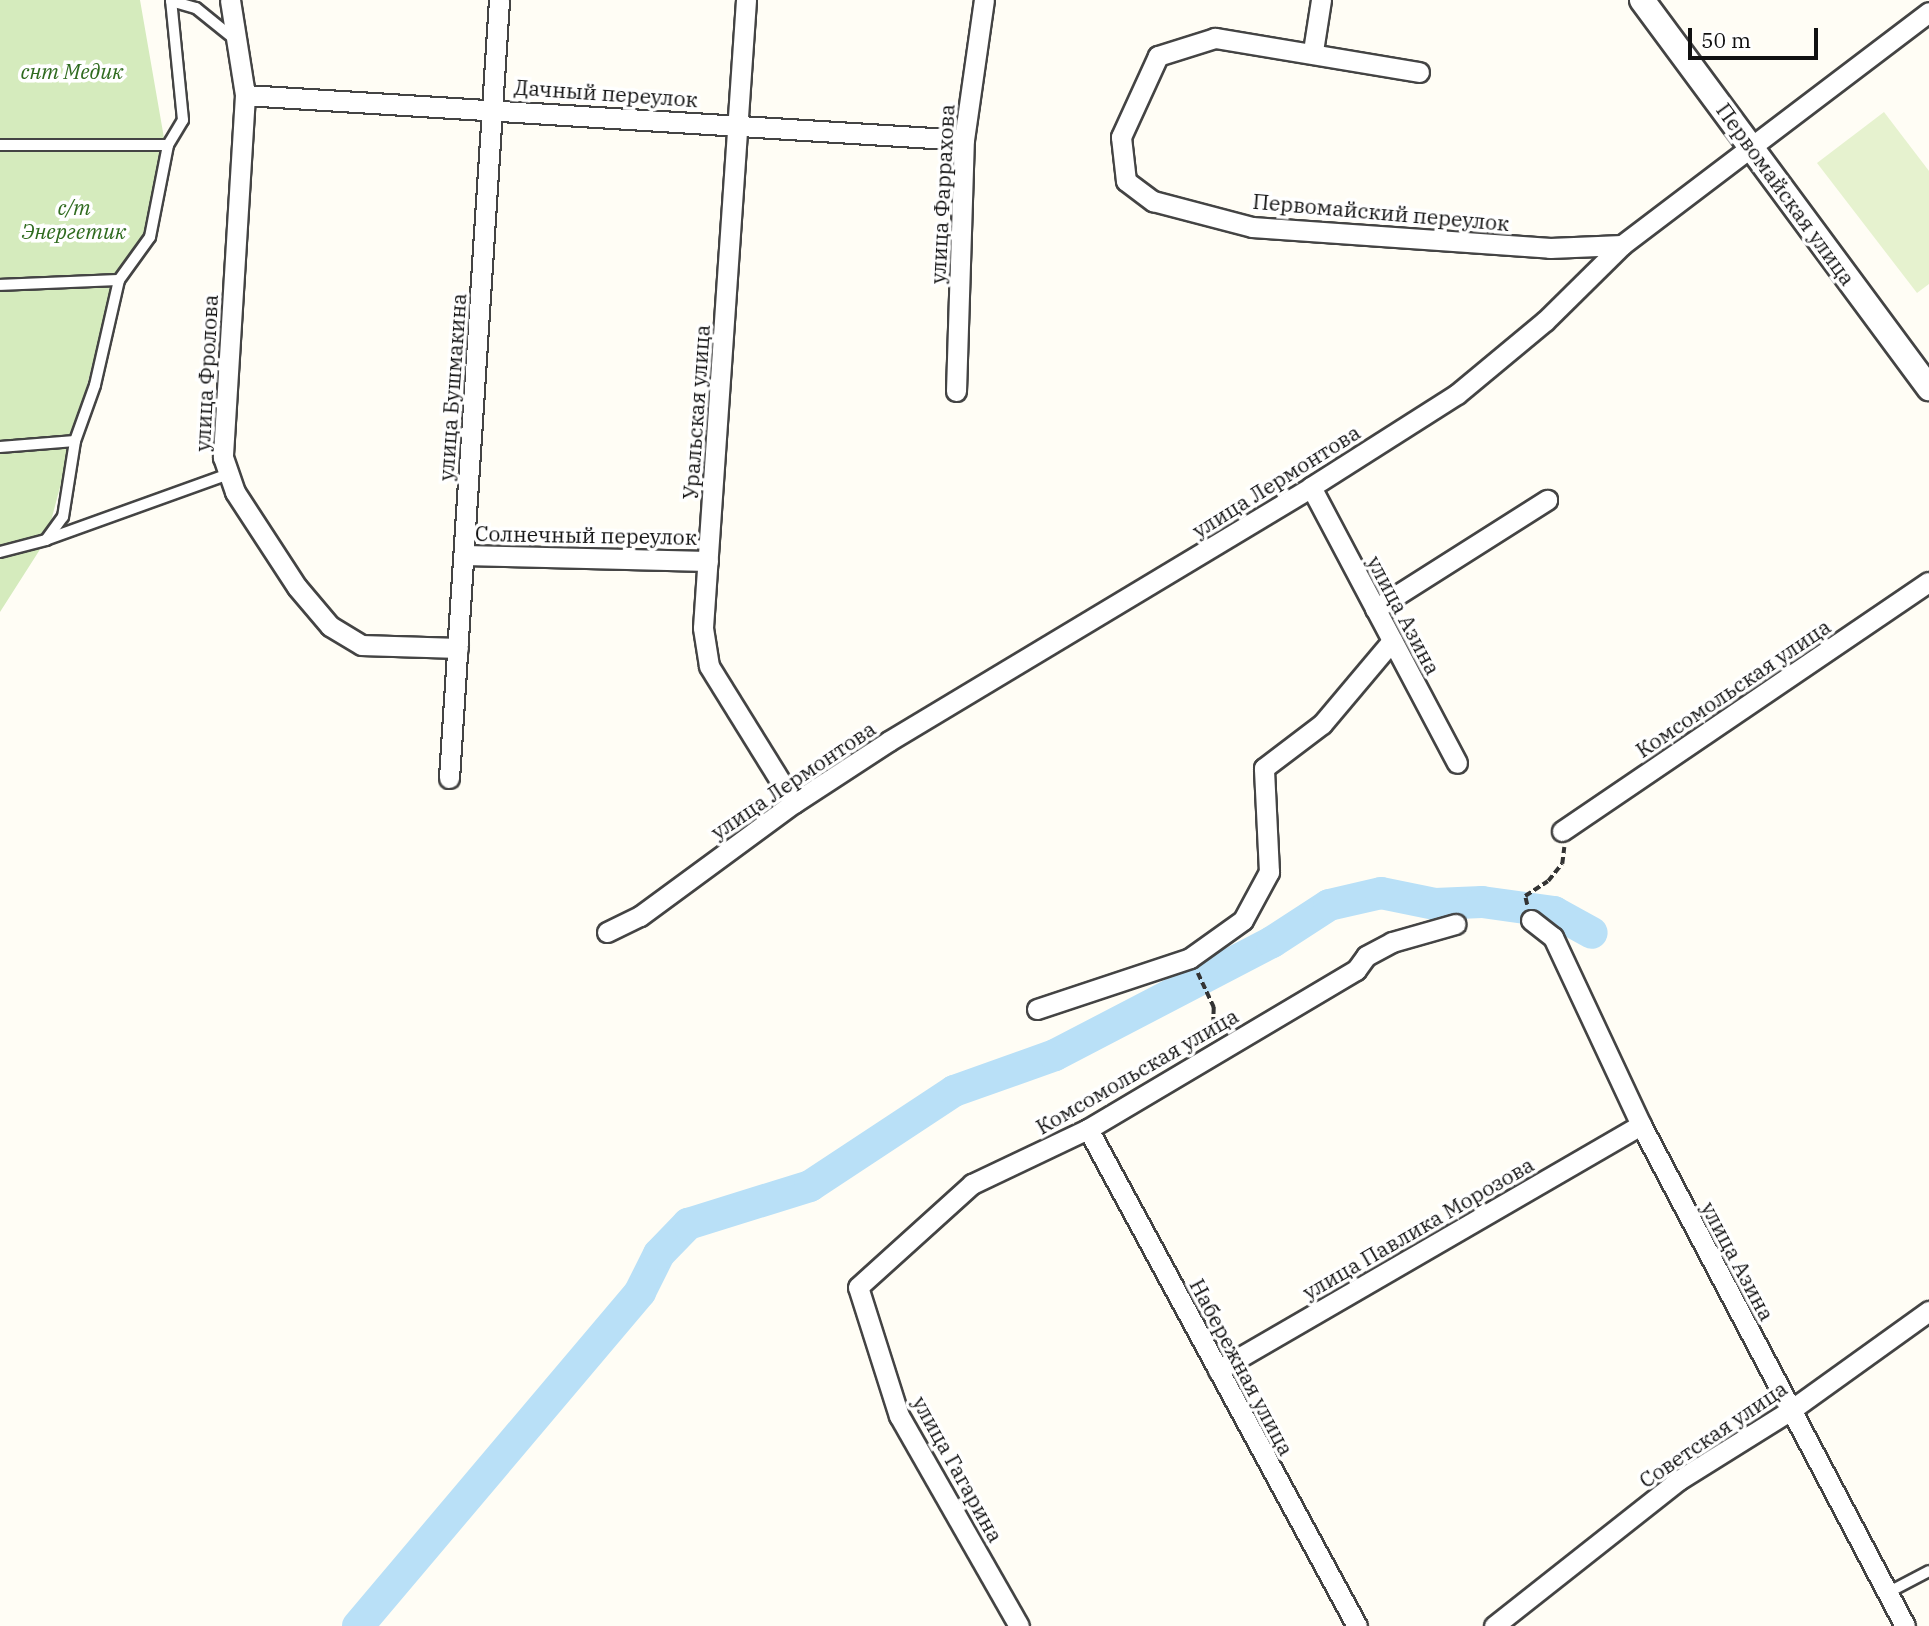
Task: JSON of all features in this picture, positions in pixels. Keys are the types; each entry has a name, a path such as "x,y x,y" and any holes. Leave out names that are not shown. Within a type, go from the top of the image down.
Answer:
{"street":[{"name":"улица Фролова","path":"230,0 245,95 223,457 235,492 297,587 330,626 362,645 458,648"},
{"name":"улица Бушмакина","path":"449,778 499,0"},
{"name":"Уральская улица","path":"746,0 703,628 709,666 794,803"},
{"name":"улица Фаррахова","path":"956,391 964,140 984,0"},
{"path":"1313,51 1321,0"},
{"name":"Первомайская улица","path":"1642,0 1929,388"},
{"name":"улица Лермонтова","path":"607,932 640,916 794,803 1311,488 1457,394 1545,321 1622,245 1753,149 1929,12"},
{"name":"Первомайский переулок","path":"1419,72 1313,51 1215,38 1158,56 1121,137 1126,181 1153,201 1252,227 1550,248 1622,245"},
{"name":"Дачный переулок","path":"245,95 494,108 964,140"},
{"name":"улица Азина","path":"1311,488 1457,763"},
{"path":"1375,609 1547,500"},
{"name":"Солнечный переулок","path":"464,555 708,561"},
{"name":"Комсомольская улица","path":"1562,831 1929,582"},
{"path":"1037,1009 1189,958 1243,920 1269,872 1264,768 1322,724 1392,641"},
{"name":"улица Азина","path":"1531,920 1553,937 1641,1125 1905,1626"},
{"name":"Комсомольская улица","path":"858,1287 972,1184 1088,1129 1356,970 1366,956 1392,942 1455,924"},
{"name":"улица Павлика Морозова","path":"1218,1370 1641,1125"},
{"name":"Набережная улица","path":"1088,1129 1357,1626"},
{"name":"улица Гагарина","path":"858,1287 899,1416 1019,1626"},
{"name":"Советская улица","path":"1494,1626 1679,1480 1791,1410 1929,1311"}],"lane":[{"path":"47,540 63,517 75,440 95,385 119,280 150,237 168,145 183,120 171,0 195,8 236,41"},
{"path":"0,145 168,145"},
{"path":"0,285 119,280"},
{"path":"0,447 75,440"},
{"path":"1,553 47,540 229,474"},
{"path":"1887,1592 1929,1571"}],"path":[{"path":"1525,896 1548,881 1562,864 1562,831"},
{"path":"1197,972 1210,994 1212,1055"}],"green space":[{"name":"с/т Энергетик","path":"0,0 140,0 164,138 149,248 113,287 46,540 0,612"},
{"path":"1884,112 1929,171 1929,284 1917,293 1817,163"}],"waterway":[{"path":"358,1626 640,1292 659,1254 688,1224 810,1186 954,1091 1055,1055 1272,942 1329,905 1381,893 1435,904 1482,902 1554,912 1592,933"}],"park label":[{"name":"снт Медик","path":"72,71"}]}
